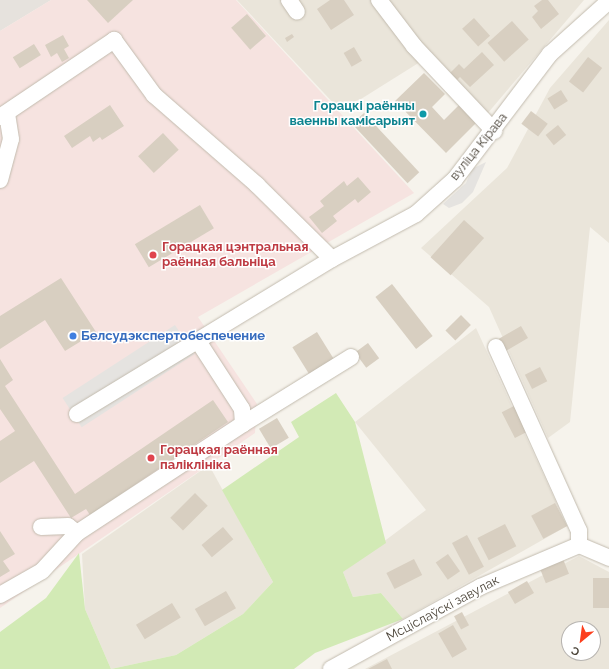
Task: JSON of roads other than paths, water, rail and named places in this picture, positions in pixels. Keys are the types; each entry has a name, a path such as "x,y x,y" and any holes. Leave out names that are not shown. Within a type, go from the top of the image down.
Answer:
{"street":[{"path":"379,0 414,46 494,131"},
{"name":"вуліца Кірава","path":"77,414 264,302 332,259 416,214 455,179 494,131 550,54 609,1"},
{"path":"0,180 11,139 4,115 114,40 154,95 257,185 332,259"},
{"path":"198,341 242,409 243,424"},
{"path":"496,347 579,531 579,545 609,558"},
{"path":"0,595 42,571 77,533 243,424 351,357"},
{"path":"41,527 68,526 77,533"},
{"name":"Мсціслаўскі завулак","path":"331,669 480,587 579,545"}],"place":[{"name":"Горацкі раённы ваенны камісарыят","path":"423,114"},
{"name":"Горацкая цэнтральная раённая бальніца","path":"153,255"},
{"name":"Белсудэкспертобеспечение","path":"73,336"},
{"name":"Горацкая раённая паліклініка","path":"151,458"}]}
